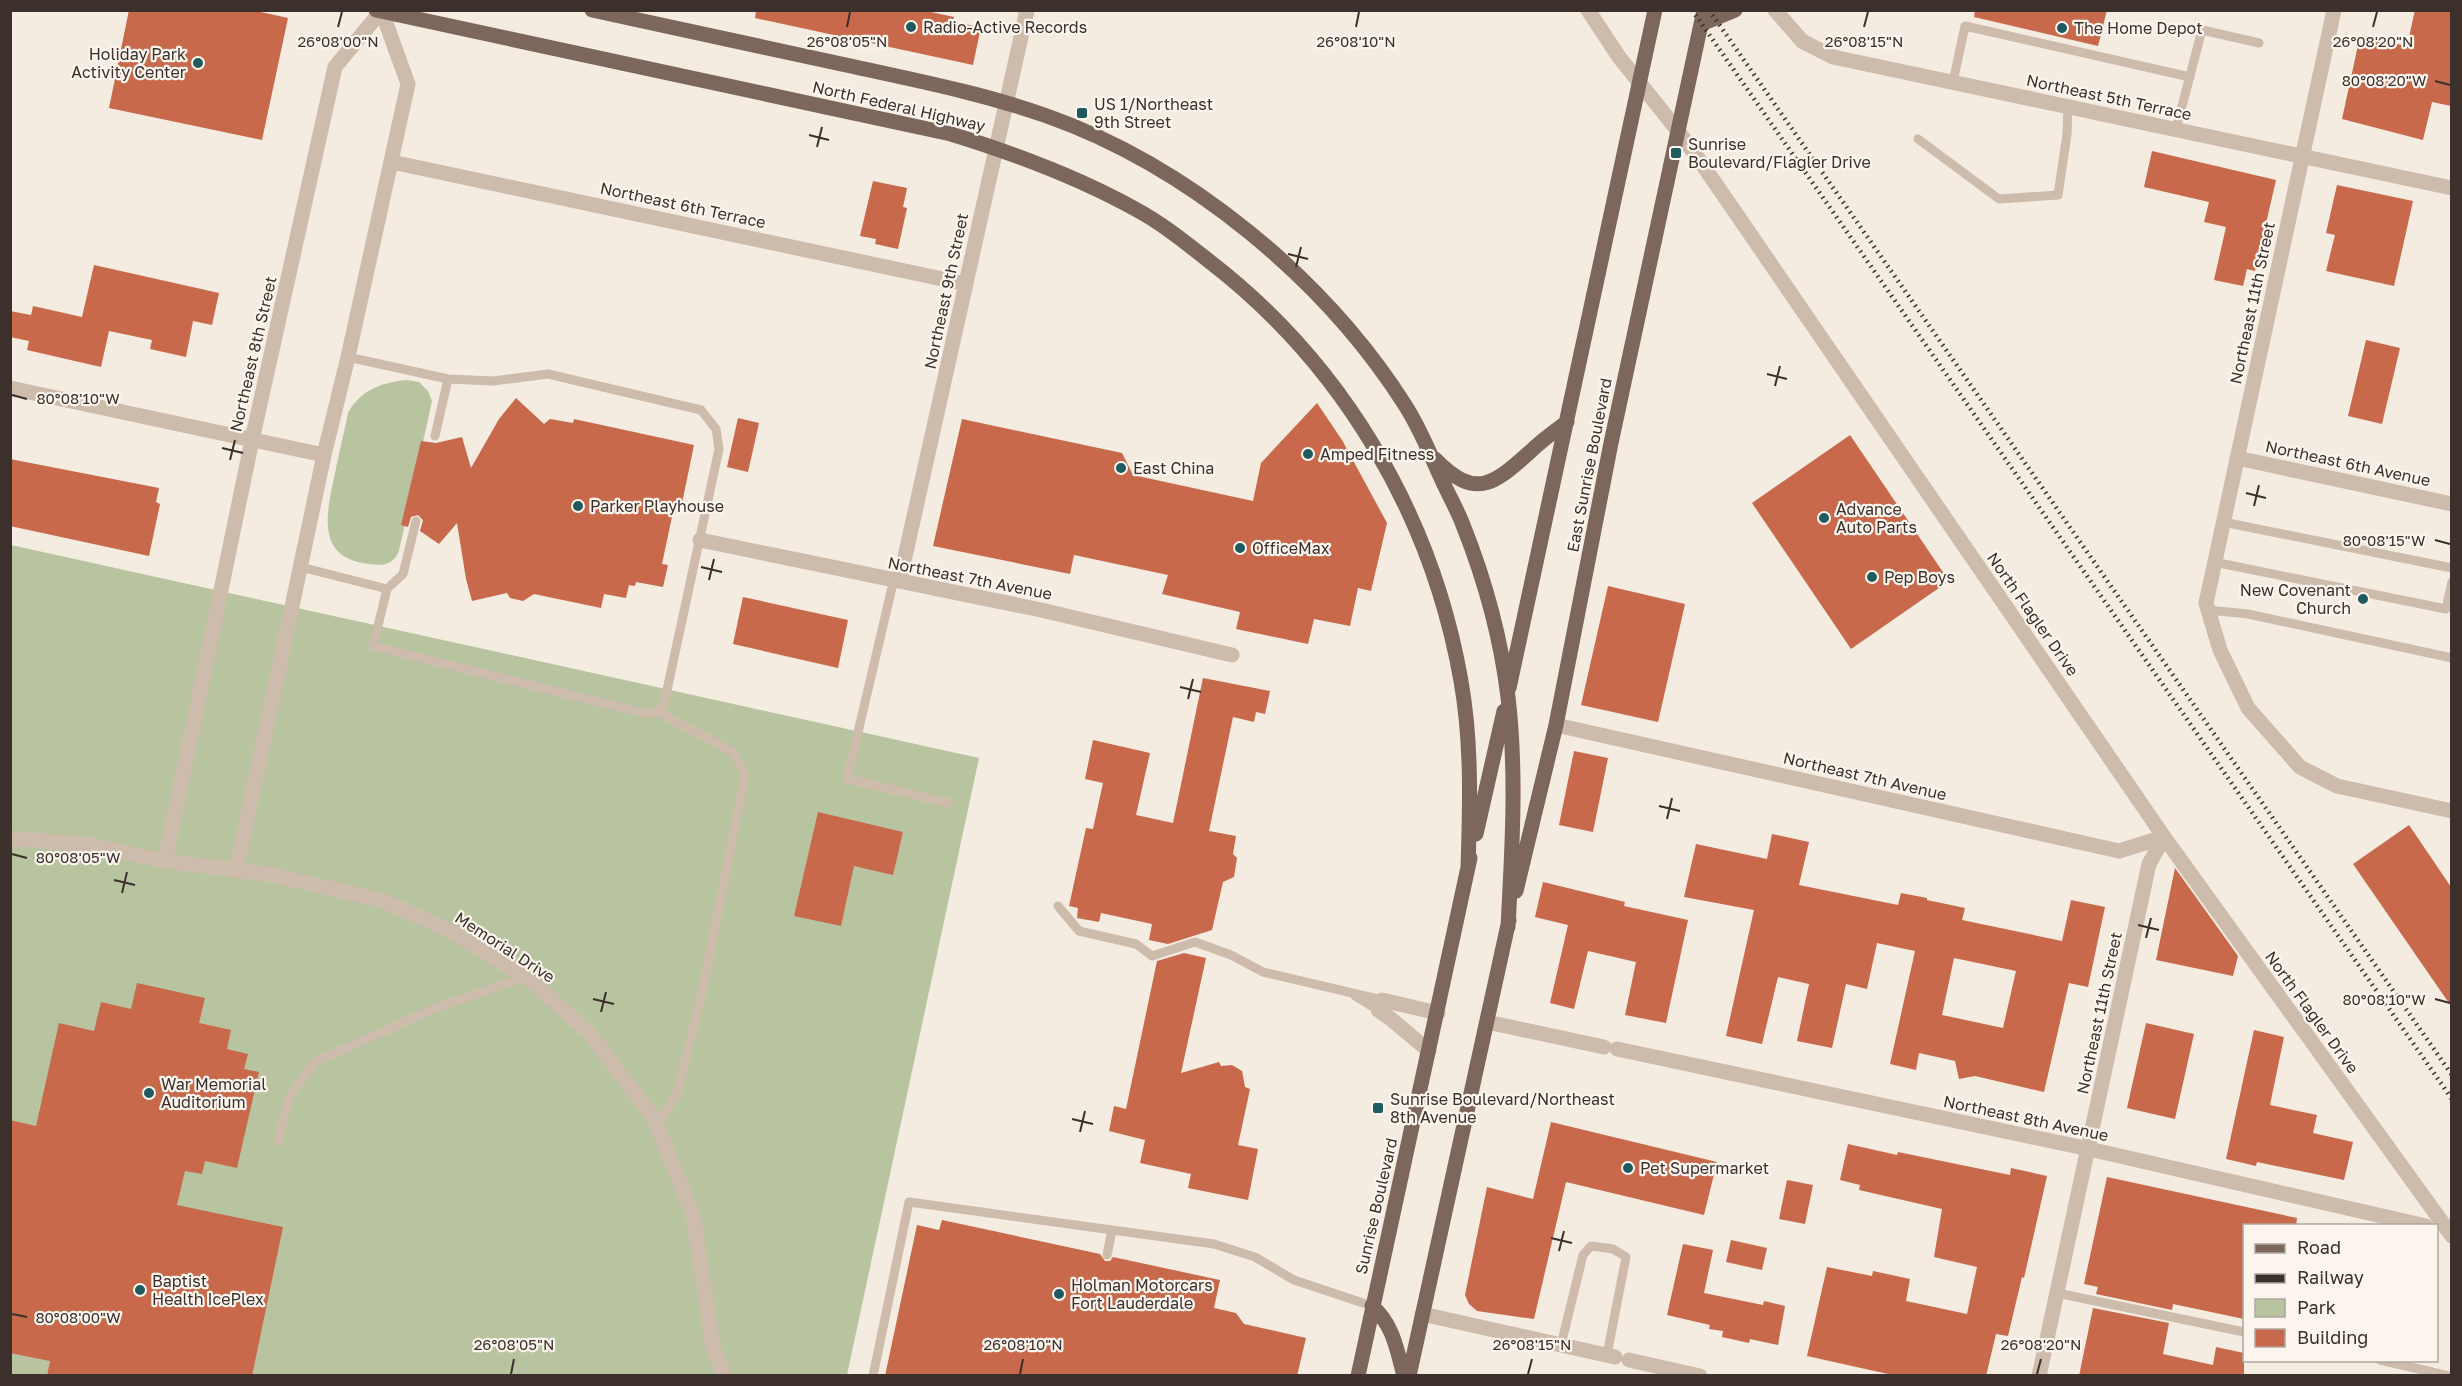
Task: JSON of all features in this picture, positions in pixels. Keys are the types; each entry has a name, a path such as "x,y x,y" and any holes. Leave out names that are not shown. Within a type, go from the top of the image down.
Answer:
{"main road":[{"name":"North Federal Highway","path":"592,10 953,88 1006,102 1086,132 1152,165 1229,216 1267,248 1332,311 1365,350 1407,408 1462,524 1475,560 1490,606 1508,696"},
{"name":"East Sunrise Boulevard","path":"1468,868 1508,696 1655,10"},
{"path":"1703,17 1735,10"},
{"name":"North Federal Highway","path":"380,11 951,134 996,147 1048,166 1139,211 1226,273 1264,307 1320,367 1371,441 1401,496 1427,554 1448,617 1461,682 1468,741 1470,803 1468,868"},
{"name":"East Sunrise Boulevard","path":"1508,927 1556,725 1611,443 1703,17"},
{"path":"1430,454 1461,481 1476,484 1488,482 1515,467 1531,450 1567,422"},
{"path":"1407,1376 1508,927 1512,802 1508,696"},
{"name":"Sunrise Boulevard","path":"1358,1376 1468,868"},
{"path":"1372,1306 1383,1316 1393,1335 1407,1376"}],"street":[{"name":"Northeast 9th Street","path":"897,579 1027,10"},
{"name":"North Flagler Drive","path":"1588,10 1618,57 1678,131 2164,837 2445,1232"},
{"name":"Northeast 5th Terrace","path":"1775,10 1802,41 1833,57 2451,188"},
{"name":"Northeast 11th Street","path":"2207,607 2214,562 2334,10"},
{"path":"236,871 324,455 408,84 380,11"},
{"name":"Northeast 8th Street","path":"165,861 252,440 335,67 380,11"},
{"name":"Northeast 6th Terrace","path":"392,162 966,284"},
{"path":"10,388 324,455"},
{"name":"Northeast 6th Avenue","path":"2237,458 2451,504"},
{"name":"Northeast 7th Avenue","path":"700,540 1041,610 1232,656"},
{"path":"2207,607 2220,650 2248,708 2300,767 2337,786 2451,811"},
{"name":"Northeast 7th Avenue","path":"1556,725 2120,851 2164,837"},
{"name":"Northeast 11th Street","path":"2039,1376 2149,864 2164,837"},
{"name":"Memorial Drive","path":"10,838 90,845 165,861 267,874 381,900 451,931 525,977 590,1034 657,1125 693,1214 713,1346 724,1376"},
{"path":"1380,1005 1438,1013"},
{"path":"1380,1005 1391,1018 1429,1051"},
{"name":"Northeast 8th Avenue","path":"1487,1022 2089,1149 2405,1223"},
{"path":"1422,1314 1700,1376"}],"lane":[{"path":"1953,82 1965,26 2190,77"},
{"path":"2176,129 2202,30 2259,43"},
{"path":"1918,139 1999,199 2058,195 2067,134 2068,106"},
{"path":"348,357 448,379 493,381 548,374 701,410 716,429 719,449 664,704 658,712"},
{"path":"435,436 448,379"},
{"path":"416,521 402,574 387,589 373,646 648,714 658,712 733,752 745,774 703,988 677,1094 657,1125"},
{"path":"2223,522 2451,568"},
{"path":"2214,562 2446,609 2451,582"},
{"path":"301,567 387,589"},
{"path":"897,579 847,779 949,803"},
{"path":"2207,607 2451,658"},
{"path":"1058,906 1079,931 1136,944 1152,956 1195,942 1232,955 1263,972 1347,992 1380,1005"},
{"path":"278,1142 289,1097 315,1062 438,1007 525,977"},
{"path":"873,1376 909,1202 1214,1244 1255,1257 1294,1280 1372,1306"},
{"path":"1107,1255 1112,1230"},
{"path":"1561,1345 1583,1254 1591,1245 1613,1249 1626,1257 1617,1357"},
{"path":"2057,1293 2243,1332"},
{"path":"2388,1362 2449,1376"}],"green space":[{"path":"406,380 419,382 428,391 432,401 399,551 391,562 379,565 351,560 339,553 332,543 328,530 329,502 348,413 365,393 372,389"},
{"path":"11,545 979,758 847,1375 11,1376"}],"building":[{"name":"Holiday Park Activity Center","path":"129,10 252,10 288,18 262,140 109,108"},
{"path":"756,10 922,10 954,17 953,22 981,27 973,65 755,18"},
{"name":"The Home Depot","path":"1975,10 2107,10 2098,46 1974,17"},
{"path":"2415,10 2451,10 2451,106 2432,102 2423,140 2342,119 2360,36 2407,46"},
{"path":"2152,151 2276,180 2255,271 2247,269 2243,286 2214,280 2226,227 2204,222 2209,202 2144,187"},
{"path":"873,181 907,188 903,207 907,208 898,249 875,244 876,239 860,236"},
{"path":"2337,185 2413,201 2394,286 2326,271 2335,235 2326,233"},
{"path":"94,265 219,293 212,325 193,321 186,357 150,349 152,340 109,331 101,367 27,350 29,341 10,337 10,311 31,315 33,306 82,317"},
{"path":"2366,340 2400,348 2382,424 2348,416"},
{"name":"Parker Playhouse","path":"516,398 544,424 550,419 573,423 574,419 694,445 680,513 673,512 662,564 668,565 663,587 636,582 635,586 629,585 626,598 604,594 601,608 534,594 523,601 510,598 507,593 472,601 457,523 439,544 420,531 423,520 418,515 411,517 408,527 401,525 421,441 436,443 462,437 471,468 499,419"},
{"path":"1317,403 1342,440 1387,523 1371,591 1358,588 1350,626 1314,619 1308,644 1236,629 1240,612 1162,594 1168,575 1074,555 1070,574 933,546 962,419 1122,453 1133,475 1253,501 1261,463"},
{"path":"738,418 759,423 748,472 727,467"},
{"path":"1850,435 1949,581 1851,649 1752,503"},
{"path":"10,459 159,488 156,502 160,504 149,556 10,526"},
{"path":"1608,586 1685,604 1658,722 1581,705"},
{"path":"743,597 848,620 838,668 733,644"},
{"path":"1203,678 1270,691 1265,714 1256,712 1254,722 1233,717 1209,831 1236,836 1233,854 1237,858 1234,877 1223,882 1212,930 1168,944 1149,940 1152,924 1101,913 1099,922 1077,918 1078,908 1069,906 1086,828 1093,829 1103,783 1085,779 1093,740 1150,753 1136,815 1173,823"},
{"path":"1574,751 1608,758 1593,832 1559,825"},
{"path":"818,812 903,832 893,875 854,866 841,926 794,916"},
{"path":"2409,825 2451,887 2451,1006 2353,864"},
{"path":"1772,834 1809,842 1799,885 1898,905 1901,893 1927,898 1927,900 1965,908 1962,920 2062,941 2071,900 2105,907 2088,987 2069,983 2044,1092 1975,1076 1959,1079 1955,1061 1919,1053 1916,1070 1890,1064 1915,951 1877,943 1867,989 1846,984 1832,1048 1797,1041 1809,984 1778,977 1762,1044 1726,1036 1754,910 1684,897 1696,844 1767,859","holes":["1954,958 2016,971 2003,1028 1942,1015"]},
{"path":"2175,868 2238,956 2233,976 2156,960"},
{"path":"1543,882 1625,902 1624,906 1688,920 1666,1023 1625,1015 1636,962 1588,951 1574,1009 1550,1003 1568,925 1535,917"},
{"path":"1184,953 1206,958 1181,1073 1219,1062 1221,1066 1232,1065 1242,1071 1245,1087 1250,1089 1238,1145 1258,1149 1248,1200 1188,1188 1191,1174 1140,1163 1145,1140 1109,1131 1114,1106 1126,1109 1157,961"},
{"path":"137,983 205,998 199,1023 231,1030 227,1049 248,1054 244,1069 259,1072 237,1168 205,1161 202,1174 185,1171 177,1205 283,1227 252,1376 47,1376 50,1361 10,1353 10,1120 36,1126 59,1023 94,1031 101,1002 131,1009"},
{"path":"2146,1023 2194,1034 2175,1119 2127,1108"},
{"path":"2254,1030 2284,1037 2270,1105 2317,1115 2313,1133 2353,1142 2344,1180 2257,1162 2256,1166 2226,1159"},
{"path":"1551,1122 1717,1162 1704,1215 1566,1182 1534,1319 1477,1311 1469,1304 1465,1295 1487,1187 1533,1199"},
{"path":"1848,1144 2010,1175 2011,1168 2047,1176 2024,1278 2022,1277 2008,1336 1996,1334 1986,1376 1897,1376 1807,1356 1827,1267 1872,1276 1873,1271 1910,1279 1906,1301 1967,1314 1977,1267 1934,1257 1942,1209 1859,1190 1860,1185 1840,1180"},
{"path":"2107,1177 2297,1218 2296,1224 2243,1224 2243,1319 2173,1304 2172,1310 2096,1294 2098,1287 2084,1284"},
{"path":"1787,1180 1813,1185 1805,1224 1779,1219"},
{"name":"Holman Motorcars Fort Lauderdale","path":"942,1220 1100,1254 1105,1261 1110,1261 1113,1257 1220,1280 1214,1308 1236,1313 1244,1324 1306,1338 1297,1376 885,1376 917,1225 939,1230"},
{"path":"1731,1240 1767,1248 1762,1270 1726,1262"},
{"path":"1683,1244 1713,1250 1704,1293 1763,1305 1764,1301 1785,1306 1778,1345 1750,1339 1749,1343 1722,1337 1723,1331 1709,1329 1710,1325 1667,1315"},
{"path":"2093,1308 2169,1323 2163,1354 2213,1365 2216,1347 2243,1353 2244,1376 2079,1376"}],"railway":[{"path":"1692,10 2452,1099"},
{"path":"1709,10 2452,1075"}],"place":[{"name":"Radio-Active Records","path":"911,27"},
{"name":"The Home Depot","path":"2062,28"},
{"name":"Holiday Park Activity Center","path":"198,63"},
{"name":"US 1/Northeast 9th Street","path":"1082,113"},
{"name":"Sunrise Boulevard/Flagler Drive","path":"1676,153"},
{"name":"Amped Fitness","path":"1308,454"},
{"name":"East China","path":"1121,468"},
{"name":"Parker Playhouse","path":"578,506"},
{"name":"Advance Auto Parts","path":"1824,518"},
{"name":"OfficeMax","path":"1240,548"},
{"name":"Pep Boys","path":"1872,577"},
{"name":"New Covenant Church","path":"2363,599"},
{"name":"War Memorial Auditorium","path":"149,1093"},
{"name":"Sunrise Boulevard/Northeast 8th Avenue","path":"1378,1108"},
{"name":"Pet Supermarket","path":"1628,1168"},
{"name":"Baptist Health IcePlex","path":"140,1290"},
{"name":"Holman Motorcars Fort Lauderdale","path":"1059,1294"}]}
